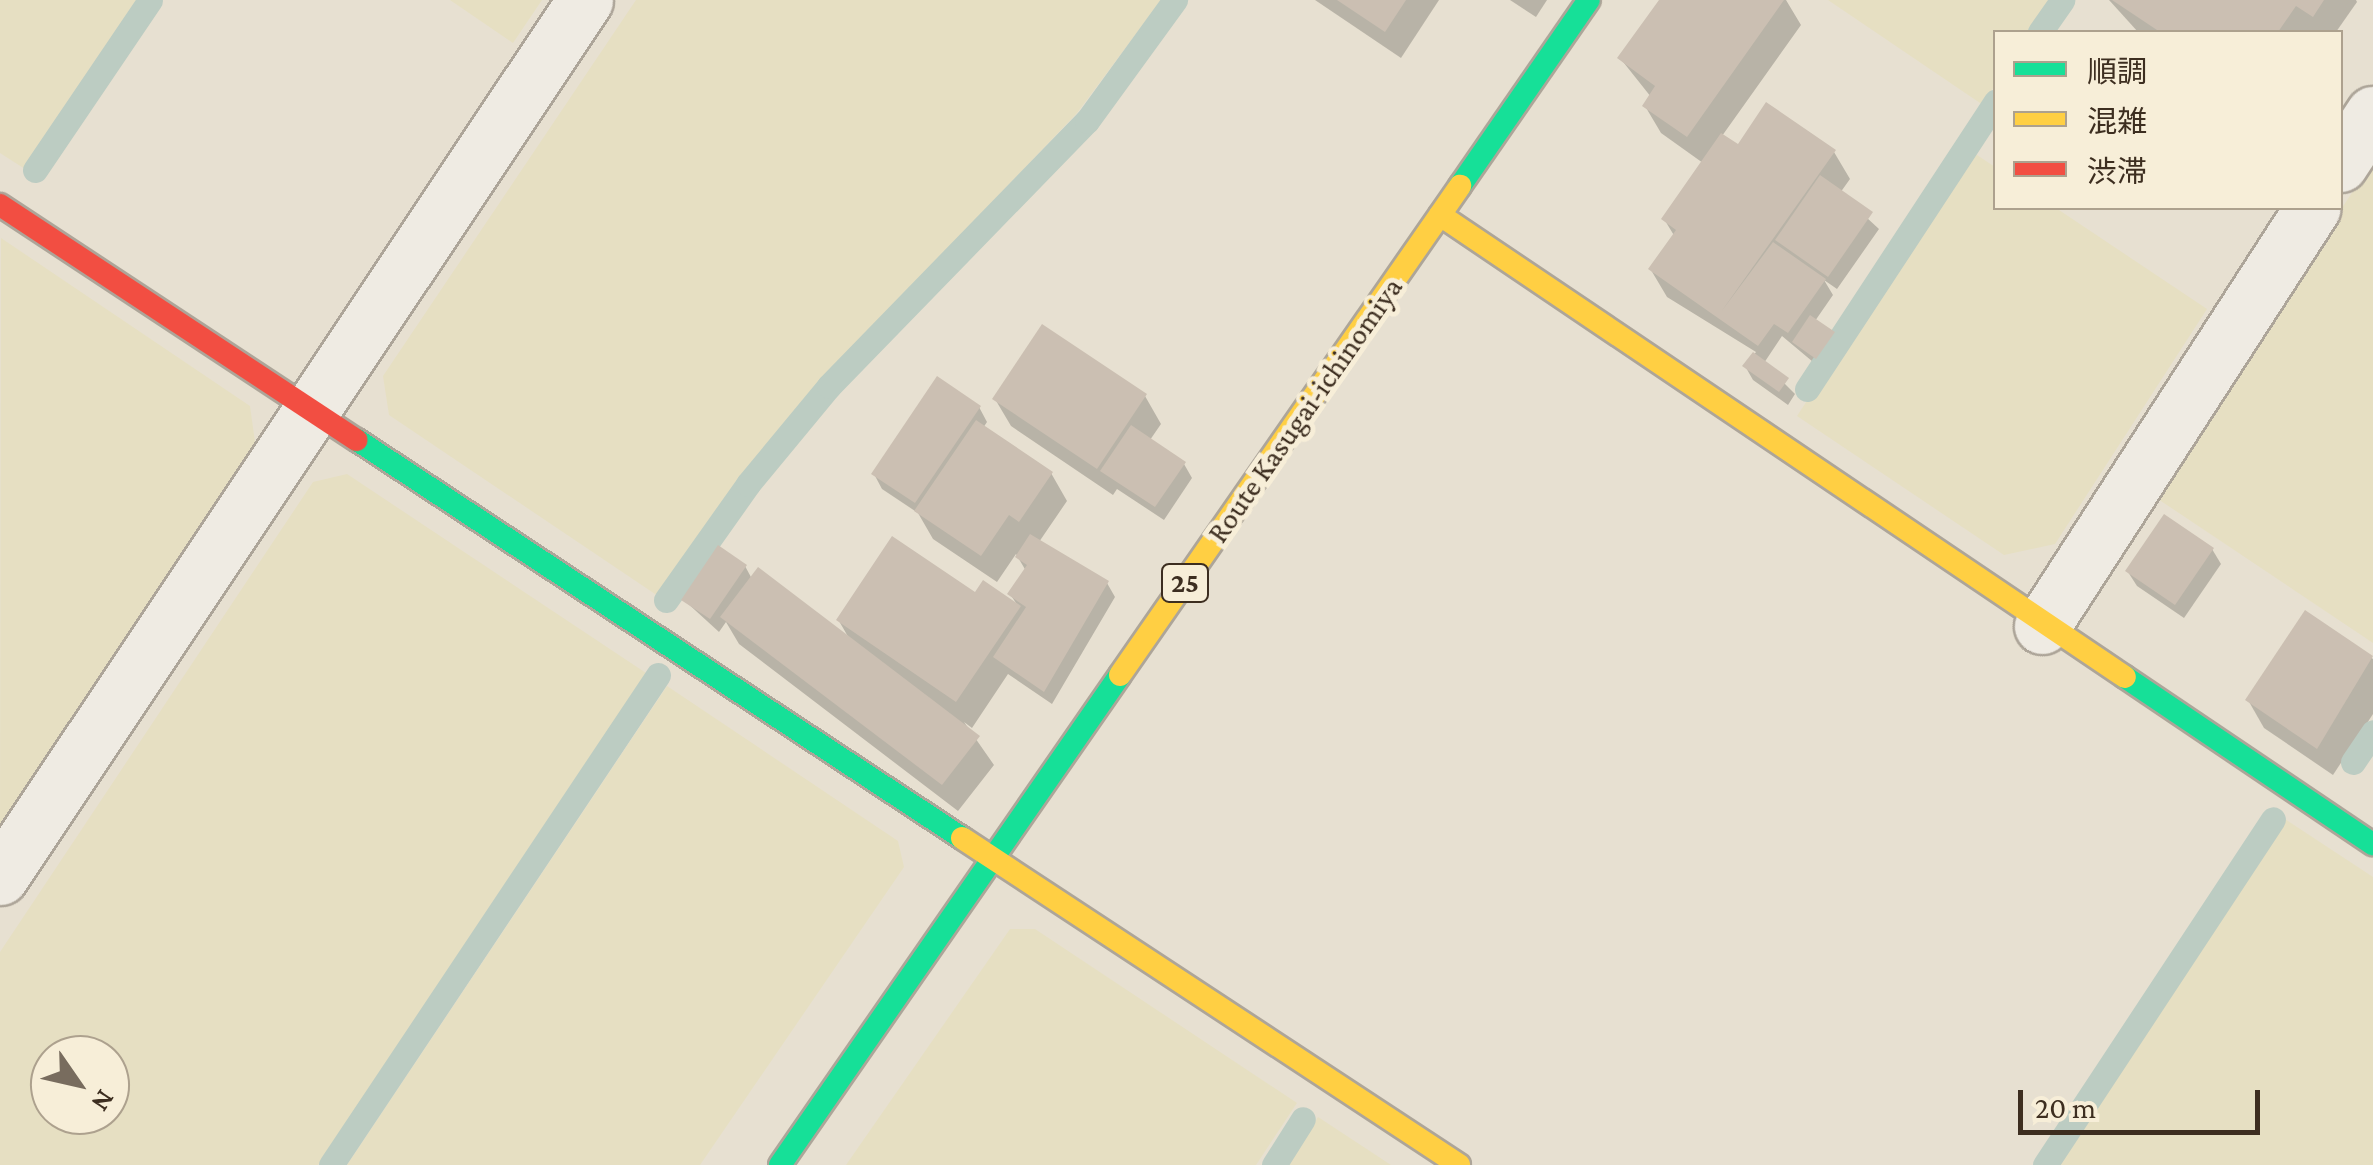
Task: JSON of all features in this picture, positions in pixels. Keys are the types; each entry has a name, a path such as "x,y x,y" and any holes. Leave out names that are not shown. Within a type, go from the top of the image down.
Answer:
{"street":[{"path":"0,877 585,0"},
{"name":"Route Kasugai-ichinomiya","path":"780,1165 1589,0"},
{"path":"2343,159 2373,114"},
{"path":"0,205 1459,1165"},
{"path":"2042,626 2311,210"},
{"path":"1440,215 2042,626 2373,844"}],"shaded area":[{"path":"0,0 139,0 25,169 0,153"},
{"path":"450,0 542,0 513,43"},
{"path":"636,0 1161,0 1077,113 823,379 658,596 389,415 383,376"},
{"path":"1828,0 2051,0 2031,30 1993,30 1993,88 1983,105"},
{"path":"1971,151 1993,166 1993,210 2059,210 2207,309 2055,544 2004,555 1797,416"},
{"path":"2373,161 2373,643 2152,495"},
{"path":"1,238 250,406 256,449 0,828"},
{"path":"347,474 646,673 318,1165 0,1165 0,952 313,482"},
{"path":"667,686 898,841 904,867 700,1165 347,1165"},
{"path":"2285,819 2373,877 2373,1165 2056,1165"},
{"path":"1010,929 1035,929 1297,1103 1256,1165 846,1165"},
{"path":"1318,1117 1391,1165 1287,1165"}],"building":[{"path":"1337,0 1406,0 1385,32"},
{"path":"1659,0 1784,0 1687,137 1642,106 1655,86 1617,58"},
{"path":"2112,0 2324,0 2313,17 2296,6 2279,30 2157,30"},
{"path":"1766,102 1836,150 1721,312 1773,242 1826,279 1788,333 1774,324 1758,346 1648,269 1676,230 1661,219 1721,133 1738,144"},
{"path":"1820,175 1873,212 1828,277 1775,240"},
{"path":"1810,315 1835,332 1816,359 1792,342"},
{"path":"1042,324 1147,394 1097,469 992,399"},
{"path":"1753,352 1789,378 1779,392 1742,366"},
{"path":"937,376 981,406 915,503 871,474"},
{"path":"976,420 1053,472 1019,522 1009,515 981,556 914,511"},
{"path":"1131,425 1186,462 1155,507 1100,471"},
{"path":"2164,514 2214,548 2175,605 2125,571"},
{"path":"1030,534 1109,581 1044,692 993,657 1026,607 1007,594 1027,565 1015,557"},
{"path":"892,536 975,592 983,580 1021,606 956,702 836,620"},
{"path":"718,545 747,565 710,619 681,600"},
{"path":"758,567 980,736 942,785 720,617"},
{"path":"2305,610 2373,656 2317,749 2245,700"}],"waterway":[{"path":"35,170 150,0"},
{"path":"666,600 748,484 829,386 1087,121 1175,0"},
{"path":"2041,30 2062,0"},
{"path":"1807,389 1993,106"},
{"path":"331,1165 658,675"},
{"path":"2353,762 2373,732"},
{"path":"2045,1165 2273,819"},
{"path":"1274,1165 1303,1119"}],"traffic: fast":[{"path":"1460,186 1589,0"},
{"path":"357,440 962,838"},
{"path":"780,1165 1120,675"},
{"path":"2125,677 2373,844"}],"traffic: slow":[{"path":"1120,675 1460,186"},
{"path":"1440,215 2125,677"},
{"path":"962,838 1459,1165"}],"traffic: jam":[{"path":"0,205 357,440"}]}
